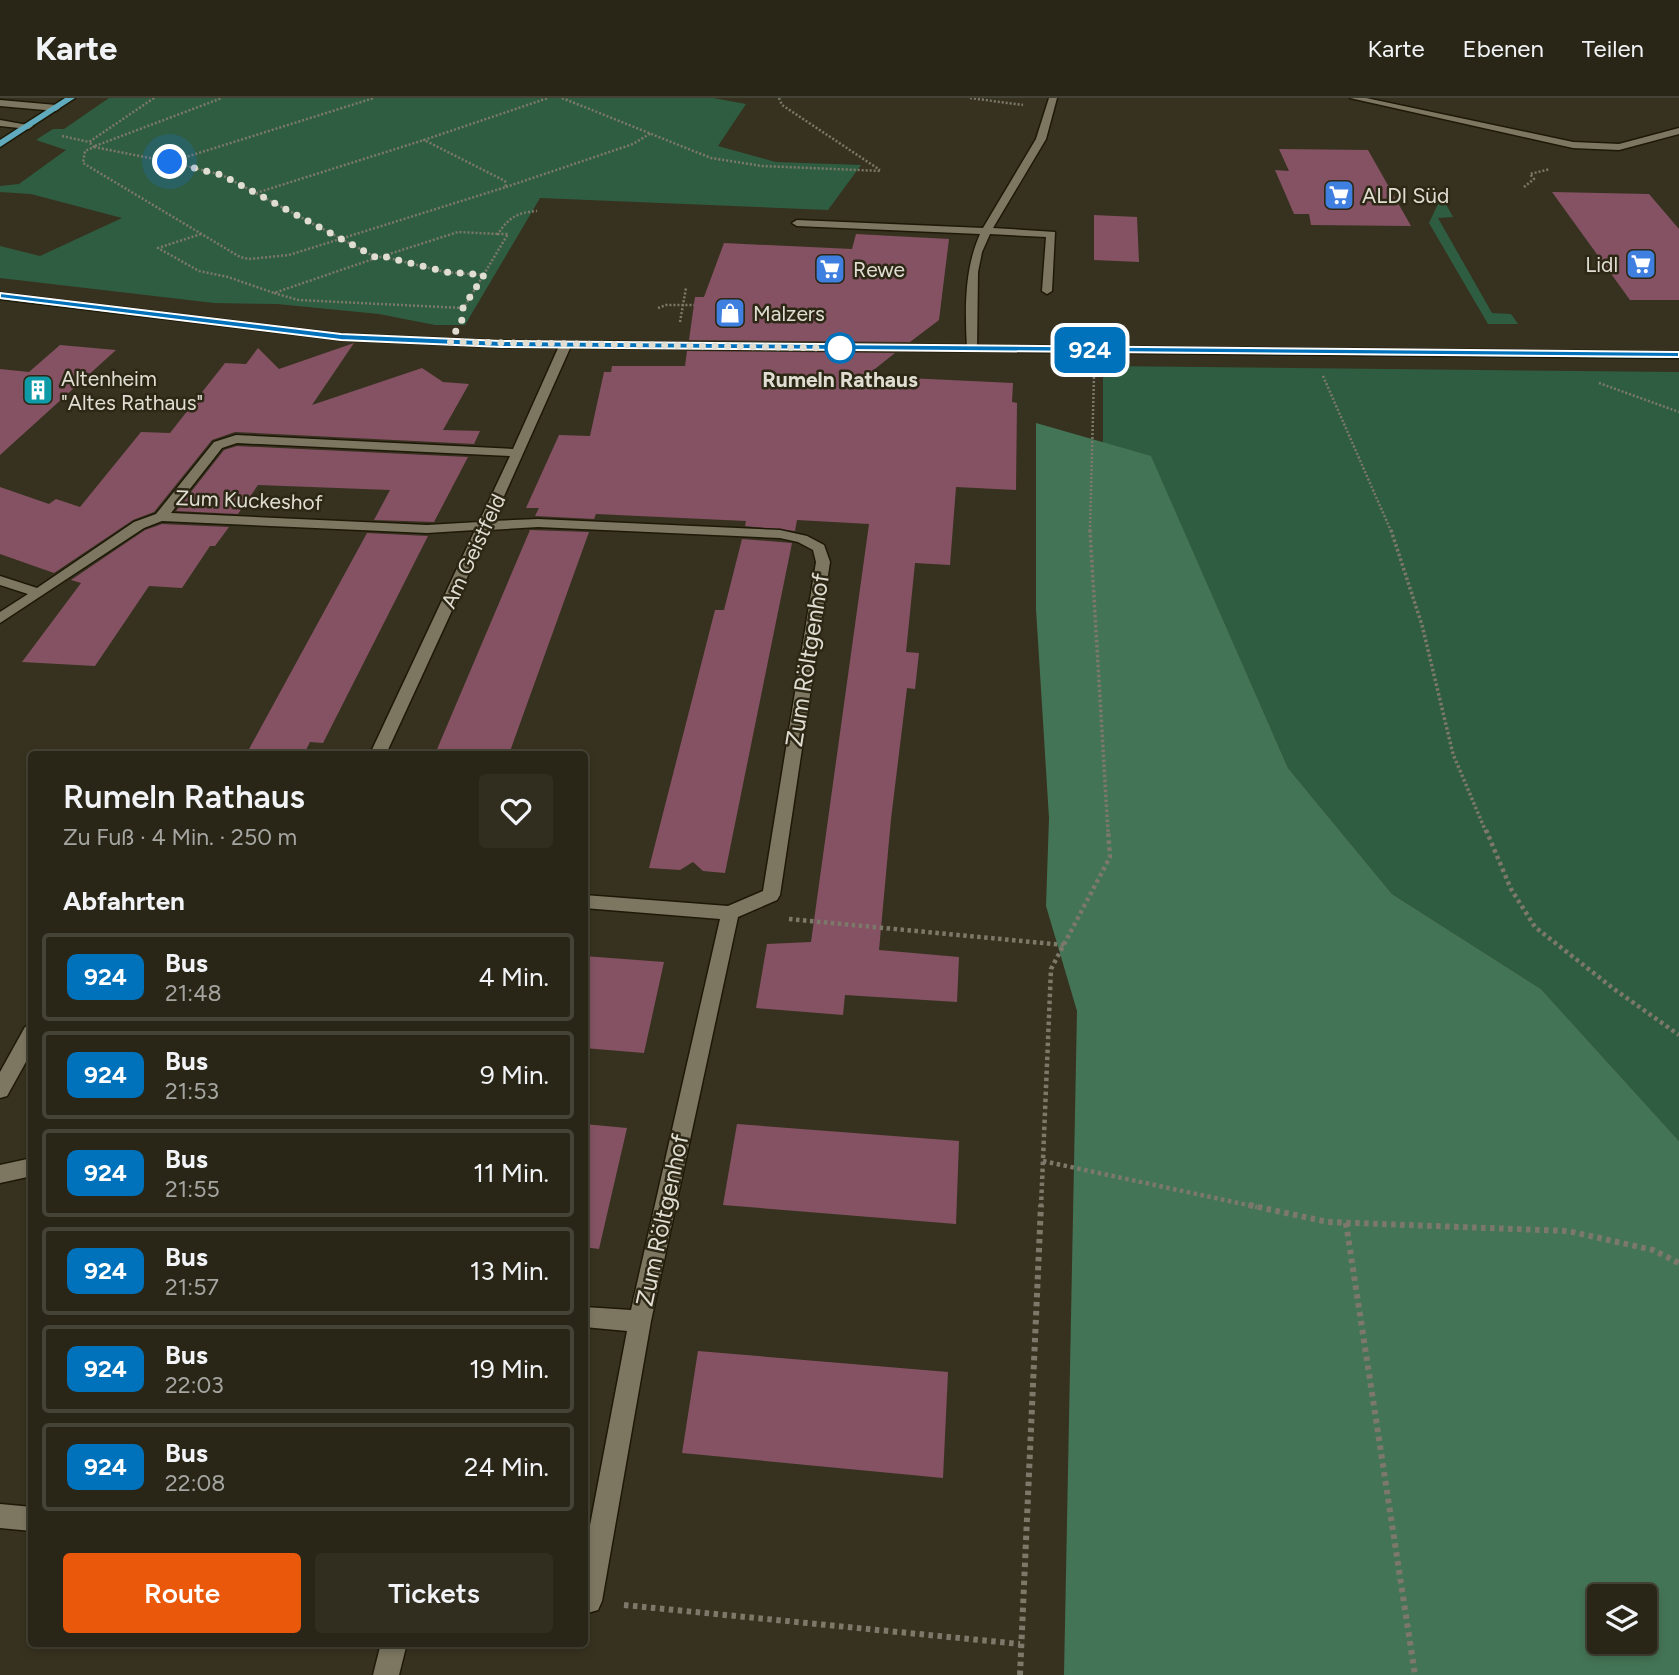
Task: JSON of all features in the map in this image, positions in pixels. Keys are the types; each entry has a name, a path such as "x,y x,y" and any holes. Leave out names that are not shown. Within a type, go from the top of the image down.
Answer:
{"main road":[{"path":"0,144 71,98"},
{"path":"0,296 341,337 450,342 565,346 1679,355"}],"street":[{"path":"1354,98 1573,145 1619,147 1679,131"},
{"path":"0,100 56,108"},
{"path":"972,349 975,256 1047,127 1052,102"},
{"path":"0,123 29,125"},
{"path":"797,223 1051,234 1047,290"},
{"name":"Am Geistfeld","path":"379,751 485,526 565,346"},
{"path":"161,517 218,444 236,439 260,438 518,453"},
{"name":"Zum Kuckeshof","path":"0,619 139,525 161,517 427,529 485,526"},
{"name":"Zum Röltgenhof","path":"485,526 538,523 780,534 802,539 819,548 823,562 771,895 730,913 588,901"},
{"path":"0,580 39,593"},
{"name":"Zum Röltgenhof","path":"588,1596 640,1321 730,913"},
{"path":"0,1090 28,1039"},
{"path":"0,1174 28,1168"},
{"name":"Zum Röltgenhof","path":"588,1317 640,1321"},
{"path":"0,1516 28,1519"},
{"path":"386,1675 393,1647"}],"path":[{"path":"154,98 89,142 94,147 222,175 377,258"},
{"path":"222,98 85,151 83,163 240,257 250,259 289,255 343,239 633,144 651,133"},
{"path":"170,162 374,98"},
{"path":"256,194 548,98"},
{"path":"562,98 711,158 762,166 881,171 782,105 779,98"},
{"path":"970,98 1052,102"},
{"path":"425,140 495,175 505,181 506,187"},
{"path":"498,233 507,219 519,212 537,211"},
{"path":"274,293 458,232 508,234 463,308 463,318 450,342"},
{"path":"201,234 158,248 199,271 228,277 298,300 463,308"},
{"path":"382,256 446,272 484,275"},
{"path":"658,308 666,305 694,305"},
{"path":"1020,1675 1051,969 1110,857 1090,534 1094,368"},
{"path":"1321,371 1397,544 1422,625 1453,754 1511,888 1535,927 1614,989 1679,1035"},
{"path":"1592,380 1679,412"},
{"path":"730,913 1064,945"},
{"path":"1043,1161 1328,1222 1568,1231 1653,1250 1679,1263"},
{"path":"1346,1222 1415,1675"},
{"path":"588,1601 1020,1644"}],"green space":[{"path":"109,98 713,98 746,104 718,146 776,162 861,165 828,210 540,198 465,325 435,325 379,314 277,304 214,303 0,278 0,246 40,256 122,218 31,194 0,192 0,186 19,184 66,150 36,140 53,129 64,129"},
{"path":"1443,199 1453,217 1438,218 1492,313 1511,314 1518,324 1488,324 1429,223"},
{"path":"1103,366 1679,372 1679,1141 1541,989 1392,894 1288,768 1151,457 1103,443"},
{"path":"1036,423 1151,456 1288,768 1392,894 1541,989 1679,1141 1679,1675 1064,1675 1077,1011 1046,906 1049,818 1036,609"}],"building":[{"name":"ALDI Süd","path":"1279,149 1368,150 1411,226 1311,225 1309,214 1294,214 1275,170 1289,171"},
{"name":"Lidl","path":"1552,192 1649,194 1679,229 1679,300 1630,300"},
{"path":"1094,215 1137,217 1139,262 1094,260"},
{"name":"Rewe","path":"856,234 949,239 939,320 910,342 689,340 695,297 704,297 724,243 852,249"},
{"path":"354,343 312,405 422,368 443,382 469,384 443,430 480,431 474,444 235,432 212,440 154,512 133,520 54,573 0,554 0,487 49,504 56,499 80,507 141,432 170,433 225,363 246,364 258,348 279,369"},
{"name":"Altenheim \"Altes Rathaus\"","path":"60,345 116,350 0,455 0,369 29,372"},
{"path":"687,351 895,353 866,376 1013,383 1012,402 1017,403 1016,490 956,487 950,565 915,563 906,652 919,653 915,689 907,688 879,950 959,957 957,1002 845,995 843,1015 756,1008 767,944 811,942 869,524 797,520 795,531 745,526 746,521 596,514 594,519 535,516 539,508 526,508 559,435 590,436 604,372 611,372 612,366 685,366"},
{"path":"237,446 468,457 434,522 374,520 390,490 258,485 238,514 176,511 224,450"},
{"path":"162,524 229,527 215,546 210,546 182,588 149,586 95,666 22,662 81,583 71,580 145,530"},
{"path":"530,530 589,532 510,751 436,751"},
{"path":"367,533 428,536 323,743 310,742 306,751 248,751"},
{"path":"742,539 792,543 725,873 703,871 693,862 680,870 649,868 715,610 724,610"},
{"path":"588,956 664,962 644,1053 588,1048"},
{"path":"588,1124 627,1128 599,1249 588,1248"},
{"path":"737,1124 959,1141 956,1224 723,1205"},
{"path":"698,1351 948,1372 943,1478 682,1453"}],"bus line":[{"name":"924","path":"0,296 341,337 502,344 676,348 1679,355"}],"place":[{"name":"ALDI Süd","path":"1339,195"},
{"name":"Lidl","path":"1641,264"},
{"name":"Rewe","path":"830,269"},
{"name":"Malzers","path":"730,313"},
{"name":"Rumeln Rathaus","path":"840,348"},
{"name":"Altenheim \"Altes Rathaus\"","path":"38,390"}],"route":[{"path":"170,162 222,175 377,258 382,256 446,272 484,275 463,308 463,318 450,342 676,348 840,348"}]}
